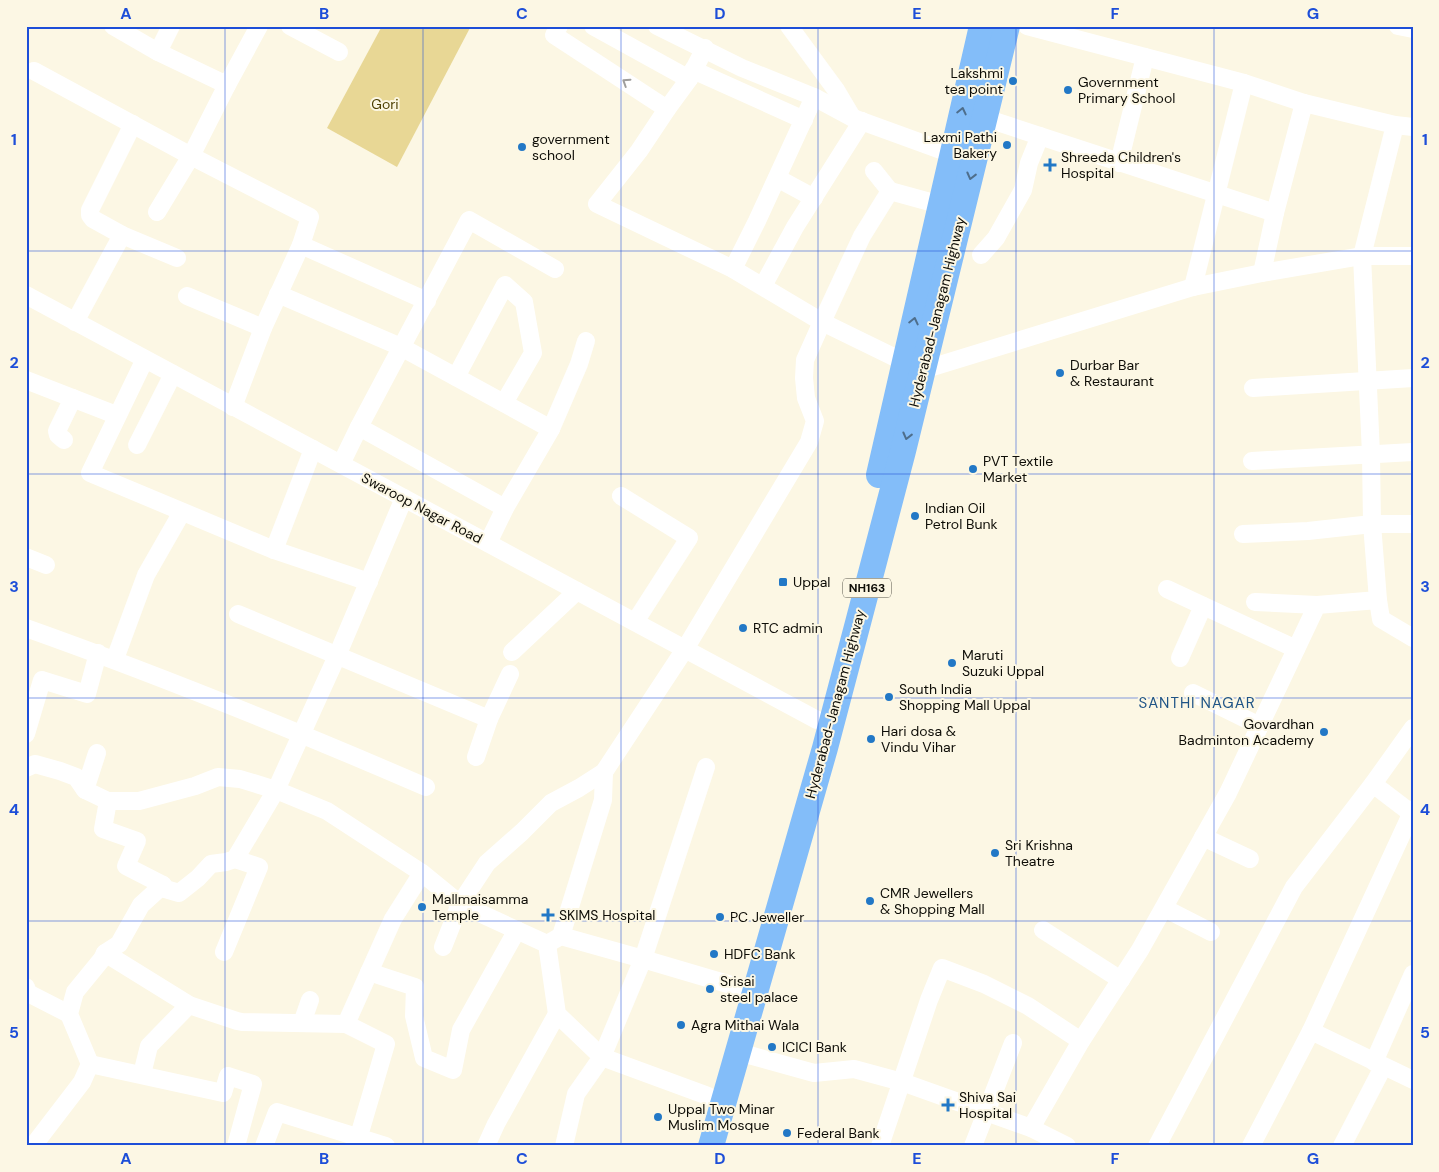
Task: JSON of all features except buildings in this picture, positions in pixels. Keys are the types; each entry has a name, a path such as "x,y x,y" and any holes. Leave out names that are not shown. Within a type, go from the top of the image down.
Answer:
{"highway":[{"name":"Hyderabad-Janagam Highway","path":"694,1146 738,987 770,908 825,748 903,450 914,366 941,205 982,26"},
{"name":"Hyderabad-Janagam Highway","path":"711,1146 738,1052 770,908 875,492 914,366 985,118 1007,26"}],"street":[{"path":"113,26 158,52 226,85"},
{"path":"158,52 170,26"},
{"path":"157,212 191,156 226,85 259,26"},
{"path":"290,26 339,52"},
{"path":"559,26 554,35 667,108"},
{"path":"593,26 691,74 804,120"},
{"path":"657,26 705,48 742,68 814,97 857,119 892,134 952,154"},
{"path":"789,26 857,119"},
{"path":"1027,26 1059,39 1145,57 1244,83 1304,103 1395,125 1413,127"},
{"path":"1398,26 1413,29"},
{"path":"705,48 691,74 639,151 597,204 733,269 822,322 914,366 1193,287 1362,256 1413,256"},
{"path":"1119,163 1145,57"},
{"path":"34,71 191,156 310,217 301,245 263,328 234,407"},
{"path":"1193,287 1244,83"},
{"path":"733,269 814,97"},
{"path":"1262,273 1275,213 1304,103"},
{"path":"985,118 1031,131 1119,163 1275,213"},
{"path":"764,286 857,119"},
{"path":"133,124 90,210 90,215 92,219 122,235 177,258"},
{"path":"1395,125 1362,256 1371,454 1372,524 1378,600 1381,620 1413,638"},
{"path":"981,255 996,238 1023,190 1029,163 1031,131"},
{"path":"874,171 890,191 941,205"},
{"path":"777,178 814,198"},
{"path":"443,947 460,904 487,863 551,803 604,772 685,649 808,442 815,421 806,398 805,360 862,236 890,191"},
{"path":"341,464 401,346 427,301 469,220 555,268"},
{"path":"75,322 122,235"},
{"path":"301,245 427,301"},
{"path":"456,377 505,285 524,302 533,353 504,403"},
{"path":"278,294 401,346 550,429"},
{"name":"Swaroop Nagar Road","path":"26,296 817,720"},
{"path":"187,296 263,328"},
{"path":"488,543 550,429 580,364 586,342"},
{"path":"145,359 116,415 90,473 274,550 369,582"},
{"path":"136,446 172,374"},
{"path":"1253,388 1413,378"},
{"path":"26,380 116,415"},
{"path":"64,440 58,435 57,431 73,398"},
{"path":"359,427 506,508"},
{"path":"274,550 313,450"},
{"path":"1252,461 1413,452"},
{"path":"621,496 689,538 635,622"},
{"path":"235,859 276,790 337,656 404,498"},
{"path":"115,659 146,575 182,512"},
{"path":"1243,534 1308,531 1372,524 1413,524"},
{"path":"26,557 46,565"},
{"path":"1167,589 1296,649"},
{"path":"512,652 577,591"},
{"path":"1255,602 1317,606 1378,600"},
{"path":"1180,658 1203,606"},
{"path":"1032,1128 1081,1041 1140,950 1228,793 1317,606"},
{"path":"238,614 489,719"},
{"path":"26,628 115,659 302,734 426,787"},
{"path":"26,734 42,680 87,694 98,653"},
{"path":"476,757 489,719 510,674"},
{"path":"1193,693 1260,726"},
{"path":"1157,1146 1294,887 1373,784 1413,728"},
{"path":"85,790 97,753"},
{"path":"26,768 35,764 76,777 85,790 108,801 139,801 195,786 218,777 240,778 276,790 327,811 422,873 460,904 517,930 643,959 738,987"},
{"path":"564,1146 576,1094 602,1057 643,959 706,767"},
{"path":"486,1146 556,1014 554,940 603,800 604,772"},
{"path":"1251,1146 1311,1031 1412,811 1373,784"},
{"path":"108,801 103,829 137,841 126,866 163,885 162,888 179,893 198,878 211,864 235,859 259,867 224,952"},
{"path":"1203,837 1250,859"},
{"path":"346,1024 393,919 422,873"},
{"path":"33,1146 82,1082 90,1064 69,1014 75,992 105,953 119,944 140,906 163,885"},
{"path":"1164,908 1211,932"},
{"path":"369,972 415,987 414,1016 424,1058 452,1070 461,1030 517,930"},
{"path":"1043,930 1121,980"},
{"path":"105,953 189,1004 242,1022 346,1024 386,1044 358,1141"},
{"path":"880,1146 929,1000 942,968 984,984 1028,1006 1081,1041"},
{"path":"1342,1146 1378,1064 1413,974"},
{"path":"26,987 28,993 69,1014"},
{"path":"302,1023 310,1000"},
{"path":"142,1074 149,1046 189,1004"},
{"path":"556,1014 602,1057 708,1096"},
{"path":"1311,1031 1413,1080"},
{"path":"974,1146 985,1112 1013,1044"},
{"path":"738,1052 814,1073 854,1069 902,1082 1032,1128 1067,1146"},
{"path":"90,1064 223,1093 228,1076 252,1084 236,1146"},
{"path":"264,1146 278,1112 358,1141 386,1146"}],"green space":[{"name":"Gori","path":"382,26 471,26 397,167 327,128"}],"place":[{"name":"Lakshmi tea point","path":"1013,81"},
{"name":"Government Primary School","path":"1068,90"},
{"name":"Laxmi Pathi Bakery","path":"1007,145"},
{"name":"government school","path":"522,147"},
{"name":"Shreeda Children's Hospital","path":"1050,165"},
{"name":"Durbar Bar & Restaurant","path":"1060,373"},
{"name":"PVT Textile Market","path":"973,469"},
{"name":"Indian Oil Petrol Bunk","path":"915,516"},
{"name":"Uppal","path":"783,582"},
{"name":"RTC admin","path":"743,628"},
{"name":"Maruti Suzuki Uppal","path":"952,663"},
{"name":"South India Shopping Mall Uppal","path":"889,697"},
{"name":"Govardhan Badminton Academy","path":"1324,732"},
{"name":"Hari dosa & Vindu Vihar","path":"871,739"},
{"name":"Sri Krishna Theatre","path":"995,853"},
{"name":"CMR Jewellers & Shopping Mall","path":"870,901"},
{"name":"Mallmaisamma Temple","path":"422,907"},
{"name":"SKIMS Hospital","path":"548,915"},
{"name":"PC Jeweller","path":"720,917"},
{"name":"HDFC Bank","path":"714,954"},
{"name":"Srisai steel palace","path":"710,989"},
{"name":"Agra Mithai Wala","path":"681,1025"},
{"name":"ICICI Bank","path":"772,1047"},
{"name":"Shiva Sai Hospital","path":"948,1105"},
{"name":"Uppal Two Minar Muslim Mosque","path":"658,1117"},
{"name":"Federal Bank","path":"787,1133"}],"district":[{"name":"SANTHI NAGAR","path":"1197,703"}]}
